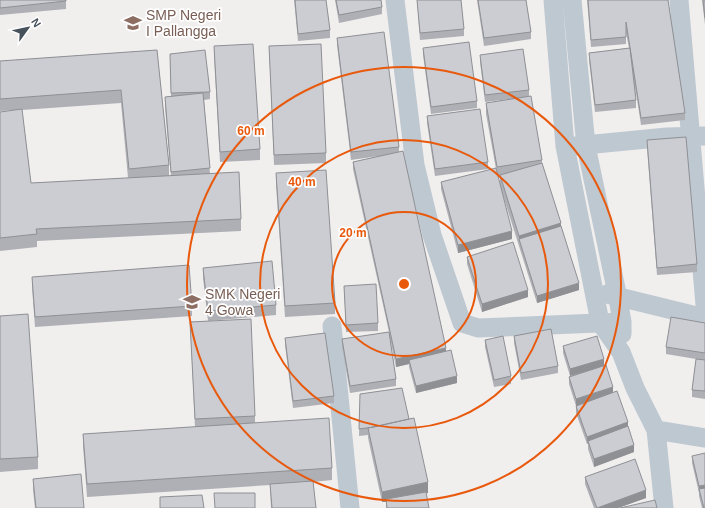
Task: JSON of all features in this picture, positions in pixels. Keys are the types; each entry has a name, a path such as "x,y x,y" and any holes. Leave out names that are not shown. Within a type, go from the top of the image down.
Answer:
{"street":[{"path":"395,0 416,165 432,235 461,322 464,325 478,328 622,322"},
{"path":"553,0 565,146 600,322 621,352 635,388 656,430 664,508"},
{"path":"572,0 586,146 618,298 622,322 621,352"},
{"path":"679,0 698,137 705,305"},
{"path":"565,146 586,146 667,137 698,137"},
{"path":"594,290 618,298 705,318"},
{"path":"332,326 350,508"},
{"path":"656,430 705,438"}],"building":[{"path":"0,0 66,0 66,1 0,8"},
{"path":"295,0 326,0 330,30 298,34"},
{"path":"336,0 381,0 382,7 339,15"},
{"path":"417,0 461,0 464,29 420,33"},
{"path":"478,0 526,0 531,32 484,38"},
{"path":"588,0 668,0 685,113 641,118 626,22 626,37 591,40"},
{"path":"703,0 705,0 705,18"},
{"path":"384,32 399,147 351,152 337,38"},
{"path":"469,42 477,101 431,107 423,48"},
{"path":"253,44 260,149 220,152 214,46"},
{"path":"321,44 326,153 274,155 269,46"},
{"path":"630,48 636,100 595,105 589,53"},
{"path":"523,49 529,90 485,95 480,55"},
{"path":"157,50 169,165 129,169 121,90 0,99 0,61"},
{"path":"205,50 210,92 171,93 170,54"},
{"path":"203,93 210,168 171,172 165,97"},
{"path":"531,96 542,160 497,167 486,103"},
{"path":"22,109 31,183 239,172 241,219 36,229 37,234 0,238 0,112"},
{"path":"480,109 488,162 435,169 427,116"},
{"path":"686,137 697,264 657,268 647,140"},
{"path":"403,151 446,348 396,359 353,162"},
{"path":"542,163 561,223 519,236 500,175"},
{"path":"496,168 512,231 458,245 441,182"},
{"path":"326,170 335,303 285,306 276,173"},
{"path":"561,226 579,283 537,296 519,239"},
{"path":"513,242 528,290 482,304 467,257"},
{"path":"272,261 276,305 208,311 203,268"},
{"path":"189,265 192,306 35,317 32,277"},
{"path":"376,284 378,323 346,325 344,286"},
{"path":"28,314 38,457 0,459 0,316"},
{"path":"671,317 705,323 705,353 666,347"},
{"path":"251,319 255,416 195,419 190,322"},
{"path":"551,329 558,366 521,373 514,336"},
{"path":"389,332 396,379 350,386 342,339"},
{"path":"325,333 334,396 293,401 285,338"},
{"path":"503,336 511,376 494,380 485,340"},
{"path":"597,336 604,359 570,369 563,346"},
{"path":"451,350 457,376 416,386 409,360"},
{"path":"696,359 705,360 705,391 692,390"},
{"path":"606,365 613,387 576,399 569,377"},
{"path":"402,388 409,419 359,429 360,394"},
{"path":"617,391 628,422 587,437 576,406"},
{"path":"329,418 332,468 87,484 83,434"},
{"path":"414,418 428,482 382,492 368,428"},
{"path":"628,426 634,445 594,459 588,441"},
{"path":"705,453 705,485 699,486 692,456"},
{"path":"635,459 646,490 597,508 585,477"},
{"path":"81,474 84,508 36,508 33,479"},
{"path":"313,481 316,508 272,508 270,484"},
{"path":"705,488 705,508 704,508 699,489"},
{"path":"426,492 429,508 387,508 386,499"},
{"path":"214,493 255,493 255,508 215,508"},
{"path":"202,495 204,508 160,508 160,497"},
{"path":"655,500 657,508 620,508"}],"place":[{"name":"SMP Negeri I Pallangga","path":"133,23"},
{"name":"SMK Negeri 4 Gowa","path":"192,302"}]}
